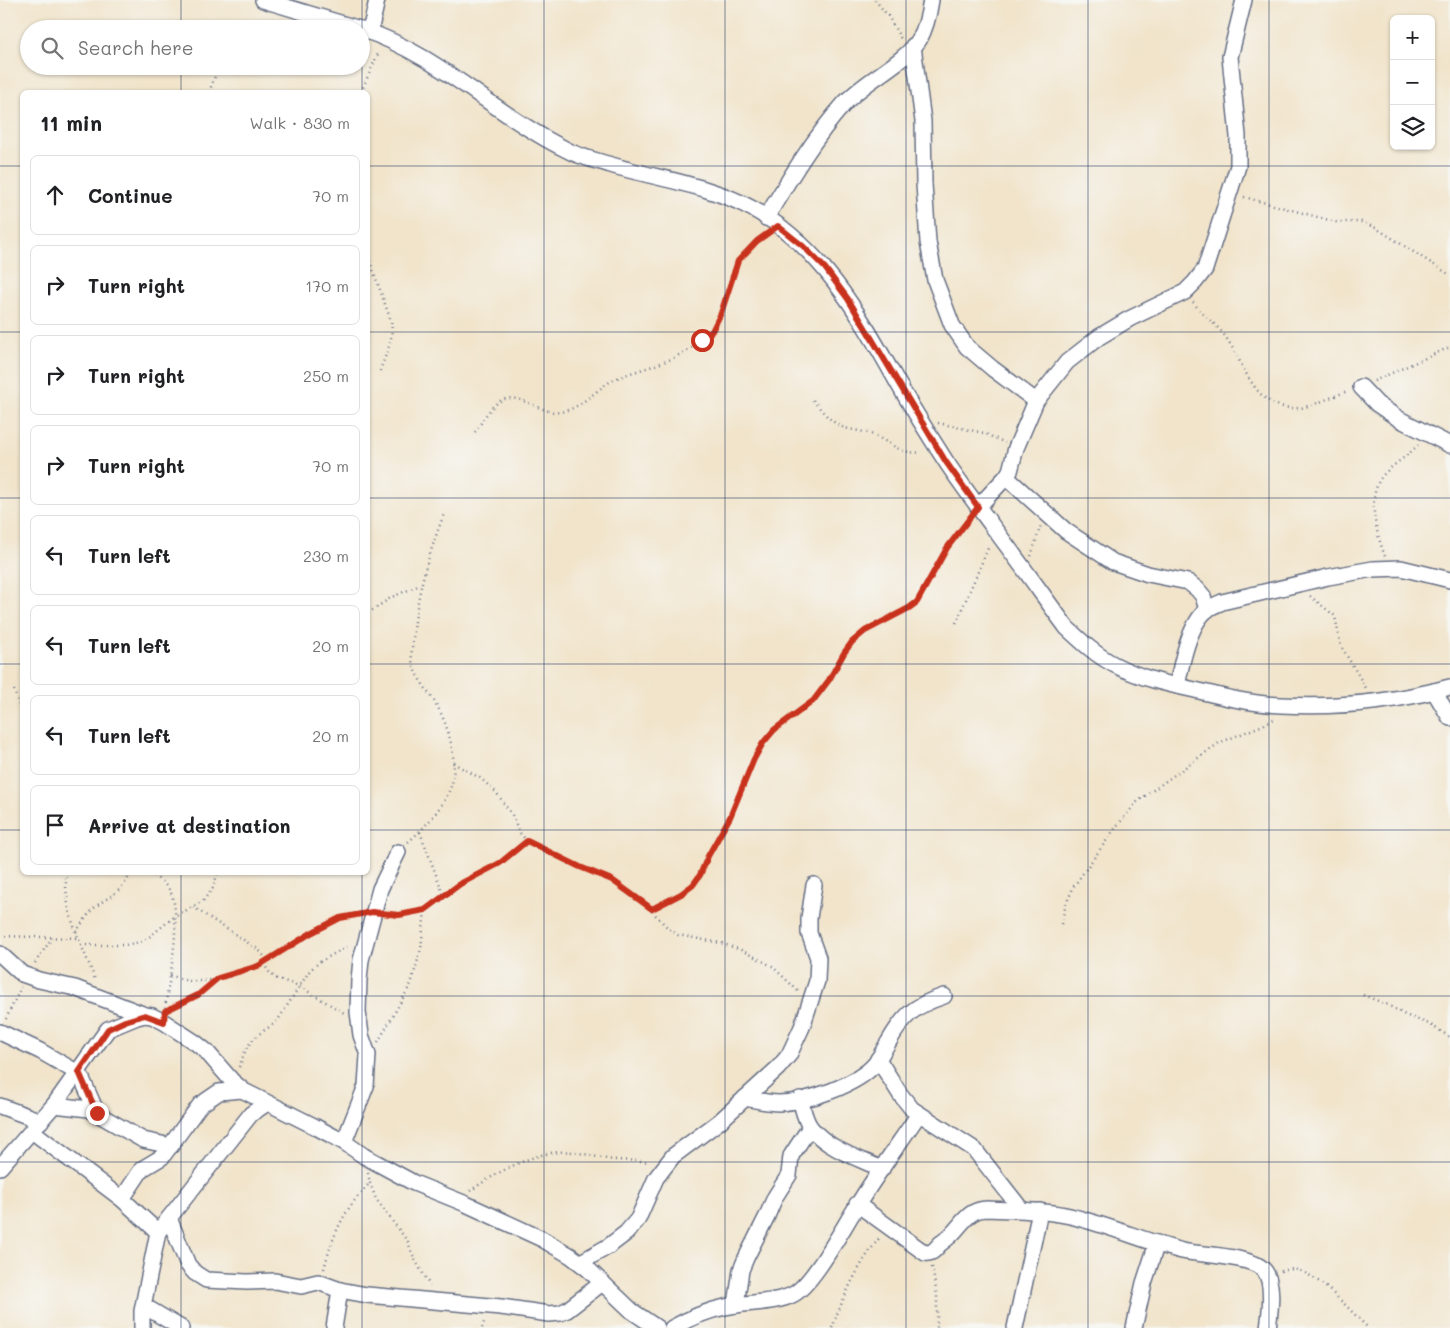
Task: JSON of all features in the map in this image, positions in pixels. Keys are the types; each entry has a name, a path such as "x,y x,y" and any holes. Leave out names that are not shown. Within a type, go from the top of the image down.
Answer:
{"street":[{"path":"263,0 330,20"},
{"path":"368,20 377,0"},
{"path":"772,222 802,158 843,105 859,89 911,48 919,39 926,24 931,0"},
{"path":"978,507 1006,478 1010,471 1016,448 1036,401 1067,362 1099,337 1129,319 1185,292 1205,269 1238,166 1239,155 1230,57 1244,0"},
{"path":"370,32 433,63 526,126 566,150 585,158 630,171 721,194 754,209 803,246 825,268 848,299 939,450 978,507 1067,628 1086,646 1113,664 1139,676 1176,686 1235,700 1280,705 1333,705 1393,700 1450,686"},
{"path":"911,48 923,121 924,184 928,242 935,280 952,325 967,347 1036,401"},
{"path":"1361,387 1377,404 1398,419 1450,445"},
{"path":"1006,478 1066,531 1113,562 1148,574 1188,582 1198,589 1203,596 1207,610"},
{"path":"1176,686 1183,656 1198,620 1207,610 1222,602 1328,577 1373,569 1401,568 1450,580"},
{"path":"1434,691 1450,718"},
{"path":"344,1142 366,1086 368,1054 361,1035 359,1020 358,980 361,960 372,912 380,889 398,852"},
{"path":"580,1262 609,1246 633,1226 643,1210 651,1189 665,1164 720,1121 778,1068 789,1055 811,1004 818,972 818,958 809,933 809,918 814,885"},
{"path":"0,954 25,975"},
{"path":"0,972 25,975 75,988 164,1022 206,1051 237,1086 344,1142 366,1157 414,1182 542,1239 580,1262 632,1311 657,1328"},
{"path":"744,1098 779,1103 820,1095 837,1088 864,1074 878,1059 903,1018 918,1006 944,996"},
{"path":"0,1167 54,1105 108,1029 145,1015"},
{"path":"1,1032 40,1050 79,1072 97,1113"},
{"path":"878,1059 912,1109 974,1149 1021,1209"},
{"path":"122,1200 142,1169 157,1161 171,1146 200,1106 210,1097 237,1086"},
{"path":"800,1099 810,1127 828,1143 882,1169"},
{"path":"142,1328 144,1306 158,1232 198,1184 251,1114 267,1103"},
{"path":"54,1105 78,1107 97,1113 143,1140 171,1146"},
{"path":"0,1106 36,1126 158,1232"},
{"path":"672,1328 711,1311 793,1295 820,1265 858,1204 919,1114"},
{"path":"736,1305 741,1270 775,1197 789,1175 791,1156 810,1127"},
{"path":"858,1204 925,1254 930,1254 952,1234 967,1215 974,1211 981,1209 1021,1209 1070,1217 1183,1251 1254,1264 1263,1269 1271,1290 1268,1328"},
{"path":"1015,1328 1040,1211"},
{"path":"169,1218 188,1265 195,1273 206,1280 275,1281 300,1286 321,1283 340,1290 367,1295 501,1307 549,1314 567,1310 602,1283"},
{"path":"1134,1328 1144,1283 1157,1243"},
{"path":"334,1328 340,1290"},
{"path":"144,1306 181,1328"}],"path":[{"path":"875,0 888,16 900,38 911,48"},
{"path":"370,71 384,38"},
{"path":"210,90 216,75"},
{"path":"362,90 368,75"},
{"path":"1230,194 1336,222 1361,222 1376,228 1450,275"},
{"path":"475,432 488,411 504,399 516,399 546,410 559,412 575,406 609,383 633,371 661,363 683,353 702,340 712,331 721,313 738,261 772,222"},
{"path":"370,262 391,321 392,331 392,341 380,371"},
{"path":"1185,292 1196,307 1226,338 1265,400 1278,406 1302,408 1361,387 1450,347"},
{"path":"813,400 827,417 842,427 874,435 895,448 906,452 939,450"},
{"path":"920,419 984,434 1016,448"},
{"path":"1389,569 1381,545 1375,515 1376,489 1384,474 1412,452 1428,434"},
{"path":"652,909 681,894 693,885 700,875 708,856 730,817 754,759 763,743 774,730 813,701 829,680 852,642 865,631 917,602 947,548 978,507"},
{"path":"1030,577 1030,559 1046,512"},
{"path":"398,852 420,832 447,795 453,778 453,763 444,720 413,666 411,653 420,584 444,514"},
{"path":"956,622 996,531"},
{"path":"370,612 392,596 420,584"},
{"path":"1299,585 1336,616 1341,646 1374,702"},
{"path":"14,690 20,709"},
{"path":"1061,924 1066,904 1074,886 1116,827 1138,802 1219,742 1263,726 1282,715 1293,705"},
{"path":"453,763 480,778 496,792 509,809 519,832 527,841 580,867 612,880 652,909 668,928 678,935 721,943 741,950 772,966 811,1004"},
{"path":"420,832 444,896"},
{"path":"170,975 195,982 240,973 265,961 340,918 372,912 399,915 425,910 460,884 500,863 527,841"},
{"path":"66,875 66,904 102,998"},
{"path":"76,932 93,910 119,892 126,884 130,875"},
{"path":"153,875 170,890 174,918 175,942 165,1011 198,995 218,978"},
{"path":"81,945 125,945 140,942 150,937 174,918 203,901 214,888 217,875"},
{"path":"193,907 262,953 268,972 275,978 298,986 341,1012 359,1020"},
{"path":"368,1054 377,1044 411,984 420,949 425,910"},
{"path":"237,1086 251,1041 278,1020 310,970 321,961 367,933"},
{"path":"0,936 78,938"},
{"path":"1,1032 25,975 52,938"},
{"path":"1363,995 1429,1024 1450,1037"},
{"path":"457,1200 506,1169 540,1156 558,1152 580,1152 608,1159 665,1164"},
{"path":"366,1157 370,1183 376,1198 408,1242 414,1258 427,1279 433,1301"},
{"path":"321,1283 328,1251 342,1220 350,1204 370,1183"},
{"path":"832,1328 854,1276 866,1255 888,1227"},
{"path":"930,1254 936,1295 937,1328"},
{"path":"1266,1274 1288,1269 1297,1270 1328,1289 1368,1328"}],"route":[{"path":"97,1113 79,1072 108,1029 145,1015 164,1022 165,1011 198,995 218,978 240,973 258,966 326,924 340,918 372,912 399,915 425,910 460,884 500,863 527,841 547,849 593,873 612,880 652,909 681,894 693,885 700,875 708,856 730,817 754,759 763,743 774,730 813,701 829,680 852,642 865,631 917,602 947,548 978,507 946,462 874,339 825,268 803,246 778,226 757,241 738,261 721,313 712,331 702,340"}]}
